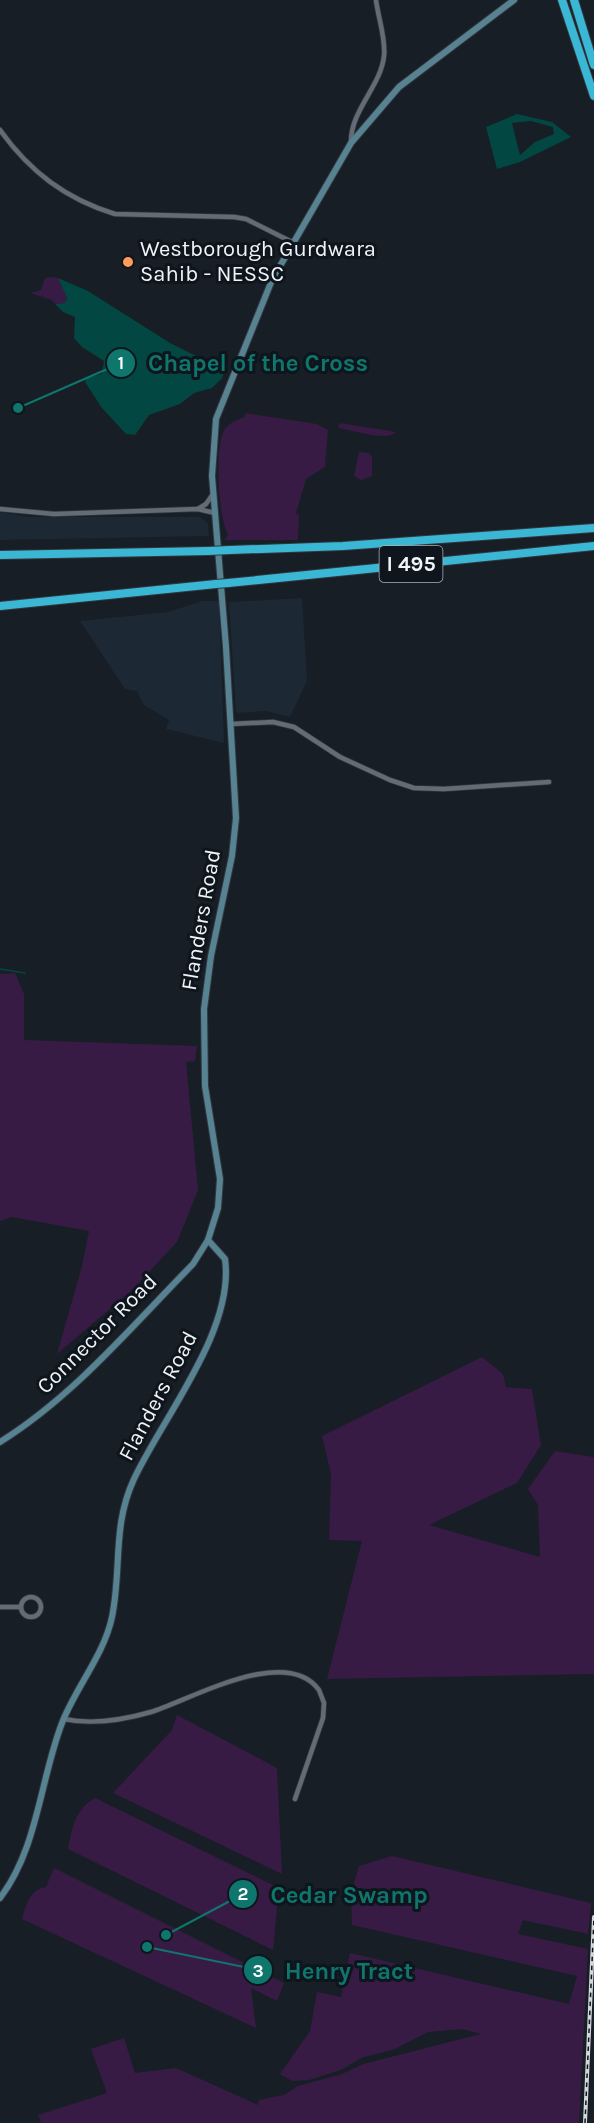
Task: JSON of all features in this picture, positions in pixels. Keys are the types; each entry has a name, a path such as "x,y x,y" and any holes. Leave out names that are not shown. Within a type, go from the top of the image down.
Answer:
{"highway":[{"path":"562,0 594,96"},
{"path":"574,0 594,65"},
{"name":"I 495","path":"0,555 320,548 594,528"},
{"name":"I 495","path":"0,606 594,546"}],"main road":[{"name":"Flanders Road","path":"0,1898 14,1876 27,1844 64,1719 109,1627 115,1593 119,1525 128,1491 200,1362 214,1326 225,1280 225,1264 222,1255 208,1240 218,1208 220,1179 205,1086 204,1009 210,956 235,834 231,724 213,492 213,441 220,406 272,280 351,143 399,87 514,0"},
{"name":"Connector Road","path":"0,1442 42,1413 78,1380 193,1264 208,1240"}],"street":[{"path":"351,143 355,121 384,57 376,0"},
{"path":"0,130 45,181 95,208 115,214 240,218 292,242"},
{"path":"198,509 209,501 213,492"},
{"path":"0,508 47,514 198,509 216,513"},
{"path":"231,724 273,722 294,728 340,757 390,780 414,788 445,789 549,782"},
{"path":"30,1597 37,1599 41,1606 39,1613 32,1616 24,1614 20,1607 24,1600 30,1597"},
{"path":"0,1607 20,1607"},
{"path":"64,1719 83,1722 134,1716 242,1676 284,1673 302,1677 319,1690 324,1714 295,1799"}],"shaded area":[{"path":"517,114 552,122 571,137 520,162 497,169 486,127","holes":["531,121 553,127 554,134 535,142 520,155 512,123"]},
{"path":"45,278 58,278 67,298 65,303 55,304 52,300 30,293 41,290"},
{"path":"58,278 88,291 170,343 202,359 220,362 225,370 222,378 212,388 194,393 180,404 149,415 135,435 126,434 102,408 85,382 86,378 102,374 104,361 82,347 74,338 75,317 63,312 55,304 65,303 67,298"},
{"path":"245,413 317,424 328,430 325,467 306,479 296,513 299,515 298,540 225,540 228,534 220,498 219,449 225,429 231,423 245,417"},
{"path":"340,423 396,432 386,436 369,434 338,428"},
{"path":"359,452 369,453 372,457 372,476 361,480 354,476"},
{"path":"0,512 30,517 200,517 208,524 209,536 0,540"},
{"path":"302,598 307,681 290,717 266,711 236,713 229,602"},
{"path":"202,601 219,601 224,743 166,729 169,720 144,705 137,691 125,689 80,621 168,612"},
{"path":"15,973 24,994 24,1040 197,1046 195,1061 186,1062 198,1190 177,1242 132,1290 57,1354 82,1266 89,1231 12,1217 0,1221 0,974"},
{"path":"482,1357 503,1374 506,1387 532,1389 541,1445 517,1483 429,1525 540,1557 538,1505 528,1489 555,1451 594,1457 594,1674 327,1679 362,1541 329,1540 331,1474 322,1436"},
{"path":"177,1715 277,1768 282,1874 113,1793 172,1730"},
{"path":"95,1798 279,1888 273,1950 68,1849 79,1813 88,1802"},
{"path":"392,1856 591,1903 588,1934 523,1920 518,1934 588,1949 579,2123 41,2123 38,2115 107,2093 91,2049 124,2038 135,2073 176,2068 258,2105 259,2100 284,2095 298,2086 342,2074 363,2064 481,2034 462,2029 428,2032 395,2049 361,2058 341,2070 309,2080 292,2081 280,2074 310,2031 317,1992 341,1997 350,1953 569,2004 577,1976 352,1925 351,1894 359,1866"},
{"path":"54,1868 284,1983 277,2001 251,1988 256,2028 22,1919 32,1894 46,1887"}],"waterway":[{"path":"0,969 25,973"}],"railway":[{"path":"585,2123 594,1917"}],"place":[{"name":"Westborough Gurdwara Sahib - NESSC","path":"128,262"},
{"name":"Chapel of the Cross","path":"18,408"},
{"name":"Cedar Swamp","path":"166,1935"},
{"name":"Henry Tract","path":"147,1947"}]}
